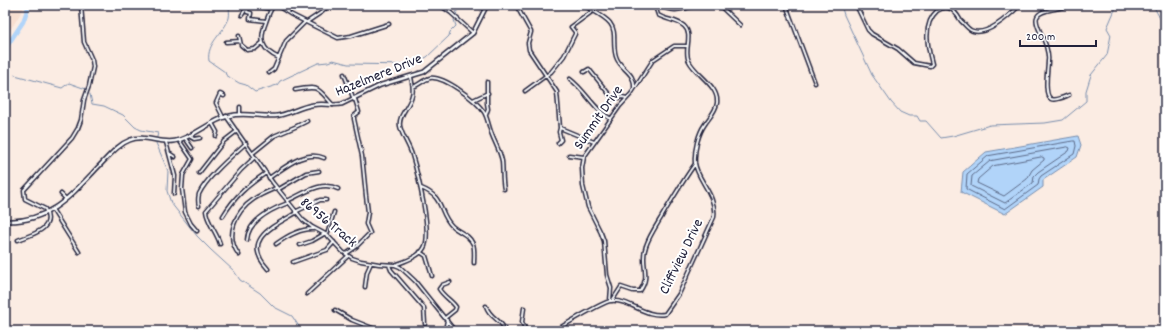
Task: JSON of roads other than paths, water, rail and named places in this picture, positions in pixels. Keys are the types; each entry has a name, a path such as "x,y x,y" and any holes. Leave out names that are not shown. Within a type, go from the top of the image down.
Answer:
{"street":[{"path":"18,240 36,232 47,224 49,218 47,213 42,206 25,199 24,190 72,138 81,120 84,100 89,86 93,64 84,42 81,5"},
{"path":"279,58 267,51 262,43 262,34 266,21 275,5 281,6 287,12 338,38 350,36 389,24"},
{"path":"269,73 274,69 286,41 306,22 322,12 329,5"},
{"path":"440,5 473,33"},
{"name":"Hazelmere Drive","path":"5,221 31,219 52,210 66,199 124,143 130,140 139,138 166,142 179,140 225,117 240,114 277,116 312,105 334,106 355,99 381,85 424,72 473,33 487,5"},
{"path":"516,5 531,32 528,43 529,50 547,75 558,94 559,132 561,140 558,143"},
{"path":"584,5 608,20 613,27 616,56 619,62 633,77 634,88"},
{"path":"554,331 611,301 621,287 636,292 640,291 642,288 647,276 644,266 645,247 686,176 695,164 700,135 705,123 714,112 717,102 712,88 687,58 688,34 684,26 658,15 656,9 658,5 668,10 673,10 689,8 696,5"},
{"path":"719,5 740,25"},
{"path":"786,5 815,83"},
{"path":"856,5 868,30 872,34 898,50 914,63 928,66 932,64 928,48 927,32 931,18 938,10 946,8 951,9 970,29 978,32 1000,24 1020,5"},
{"path":"1067,5 1060,9 1041,12 1037,16 1036,21 1044,39 1048,59 1048,96 1050,99 1055,100 1069,95"},
{"path":"247,6 247,12 251,13 250,19 266,21"},
{"path":"242,15 247,6"},
{"path":"253,6 272,9"},
{"path":"287,12 293,7"},
{"path":"525,91 547,75 566,51 575,33 571,27 593,11"},
{"path":"240,36 240,41 243,47 249,51 262,43"},
{"path":"226,42 240,41"},
{"name":"Summit Drive","path":"611,301 611,288 607,275 604,241 588,206 583,186 582,168 584,157 652,62 674,46 687,46"},
{"path":"584,72 589,69 613,99 627,98"},
{"path":"307,294 370,232 366,224 368,212 360,148 354,118 360,112 344,74"},
{"path":"395,265 420,252 425,247 427,240 421,188 412,155 400,125 401,118 411,98 413,88 411,77"},
{"path":"413,88 429,78 439,79 449,83 482,109 486,115 490,130 497,144 501,159 504,189"},
{"path":"570,80 591,100 601,113 611,119"},
{"path":"486,115 488,109 487,82"},
{"path":"295,90 312,87 317,88 334,106"},
{"path":"472,100 488,93"},
{"name":"86956 Track","path":"224,96 220,94 216,103 225,117 246,143 277,189 295,212 307,224 325,234 347,255 361,261 395,265"},
{"path":"240,107 240,114"},
{"path":"253,153 270,138 307,121"},
{"path":"212,123 217,132 216,136"},
{"path":"560,128 594,142"},
{"path":"199,173 224,141 237,131"},
{"path":"189,136 194,139 200,138"},
{"path":"185,138 192,148"},
{"path":"179,140 192,159 182,175 182,189 185,212 191,224 197,231"},
{"path":"166,142 175,176 174,194"},
{"path":"199,206 198,198 203,188 222,166 246,143"},
{"path":"169,153 175,157"},
{"path":"269,178 287,165 300,159 317,155 324,158"},
{"path":"570,155 584,157"},
{"path":"220,244 216,233 207,218 206,212 241,170 256,157"},
{"name":"Cliffview Drive","path":"611,301 621,302 642,311 662,314 667,312 679,294 712,222 715,212 712,201 695,164"},
{"path":"239,255 232,235 234,223 244,207 262,194 277,189 306,173 319,171"},
{"path":"223,216 238,195 266,173"},
{"path":"247,240 249,232 257,221 275,208 323,185 330,185 338,189"},
{"path":"421,188 430,192 440,203 451,226 471,240 474,246 474,263"},
{"path":"61,194 66,199"},
{"path":"268,269 260,258 256,249 258,242 269,230 295,212 320,200 326,200"},
{"path":"52,210 79,252"},
{"path":"300,245 325,234 334,212"},
{"path":"276,244 290,235 307,229 315,229"},
{"path":"293,262 326,250 334,242"},
{"path":"420,252 426,256 432,276"},
{"path":"365,287 367,272 371,263"},
{"path":"389,265 391,270 424,308 426,324"},
{"path":"395,265 402,268 415,281 456,331"},
{"path":"445,331 446,319 456,307 443,295 439,289 442,284 450,282"},
{"path":"486,306 490,315 502,323 505,331"},
{"path":"524,308 522,322 526,331"},
{"path":"335,310 352,320 380,331"}],"water":[{"path":"1078,136 1081,145 1077,157 1043,180 1043,187 1005,214 961,192 963,172 986,152"}],"waterway":[{"path":"5,49 23,22 29,5"},
{"path":"229,5 229,18 210,49 209,61 225,72 226,75 239,83 246,85 255,92 277,85 280,81 318,63 333,60 348,64 409,65 427,57 449,36 450,32 456,26 454,20 458,5"},
{"path":"841,5 844,15 872,75 891,102 900,112 909,116 917,116 920,121 926,121 941,138 990,125 1045,123 1063,120 1086,101 1086,91 1091,75 1107,55 1111,35 1107,28 1117,5"},
{"path":"1153,5 1165,28"},
{"path":"15,75 62,88 69,83 86,89"},
{"path":"90,94 92,104 104,106 123,115 135,127 141,130 158,133 157,137"},
{"path":"156,143 168,171 167,191 171,203 197,236 234,271 240,280 260,293 274,307 292,316 302,331"}]}
